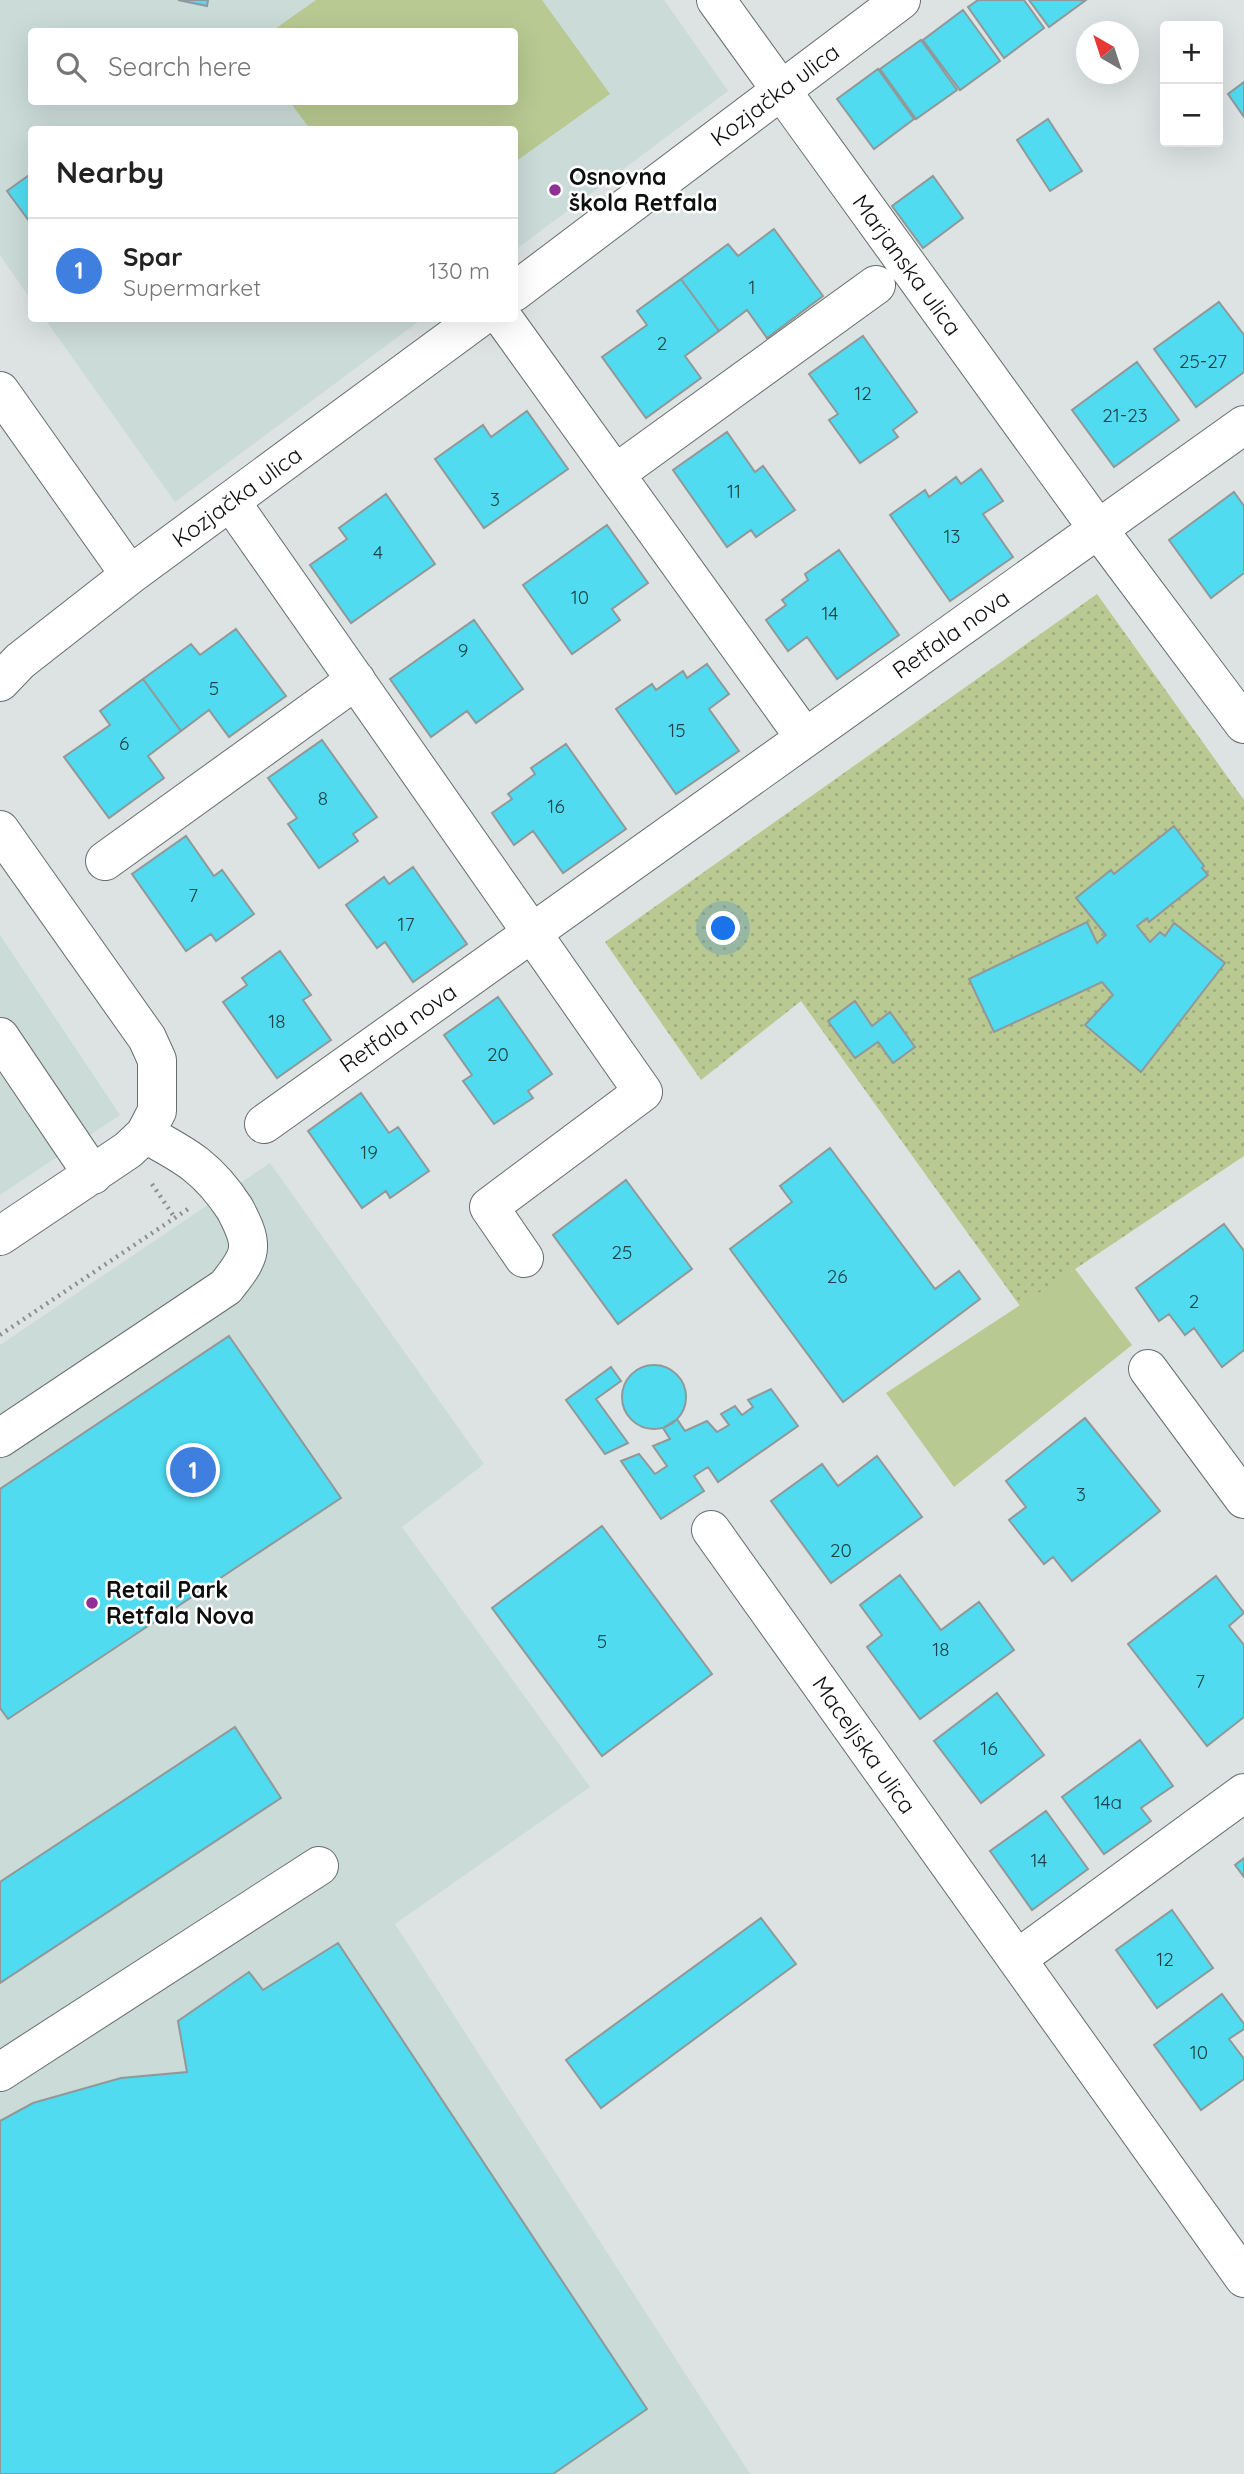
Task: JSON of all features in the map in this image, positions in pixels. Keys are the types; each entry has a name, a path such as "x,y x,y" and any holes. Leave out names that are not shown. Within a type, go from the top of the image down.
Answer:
{"street":[{"name":"Marjanska ulica","path":"716,0 1098,529 1244,724"},
{"name":"Kozjačka ulica","path":"518,289 901,0"},
{"path":"615,474 876,285"},
{"name":"Kozjačka ulica","path":"0,681 20,661 130,575 474,322"},
{"path":"506,322 805,738"},
{"path":"0,391 130,575"},
{"path":"1098,529 1244,425"},
{"path":"231,502 643,1092 489,1206 524,1258"},
{"name":"Retfala nova","path":"264,1124 1098,529"},
{"path":"105,861 356,680"},
{"path":"0,830 147,1038 157,1060 159,1084 157,1111 145,1135 93,1175 0,1236"},
{"path":"0,1037 93,1175"},
{"path":"0,1438 226,1287 242,1266 249,1245 241,1220 220,1186 179,1152 145,1135"},
{"path":"1148,1369 1244,1499"},
{"name":"Maceljska ulica","path":"711,1530 1244,2278"},
{"path":"1017,1959 1244,1793"},
{"path":"0,2072 318,1866"}],"path":[{"path":"0,1335 220,1186"}],"shaded area":[{"name":"Osnovna škola Retfala","path":"0,0 664,0 728,91 518,248 518,126 28,126 28,296 0,255"},
{"path":"47,322 418,322 175,502"},
{"path":"0,935 120,1115 0,1195"},
{"path":"270,1163 484,1464 402,1527 590,1787 395,1924 750,2474 0,2474 0,1345"}],"green space":[{"path":"316,0 542,0 610,94 518,160 518,126 308,126 292,105 518,105 518,28 276,28"},
{"path":"1097,594 1244,800 1244,1156 1020,1306 801,1001 701,1080 605,942"},
{"path":"1075,1269 1132,1345 954,1487 886,1393"}],"building":[{"path":"178,0 208,0 207,6"},
{"path":"978,0 1024,0 1044,28 1004,58 968,7"},
{"path":"1029,0 1086,0 1049,27"},
{"path":"963,10 1000,61 960,90 923,40"},
{"path":"921,40 957,90 916,119 880,69"},
{"path":"878,69 914,119 874,149 837,99"},
{"path":"1244,82 1244,117 1228,94"},
{"path":"1048,119 1082,171 1050,191 1017,140"},
{"path":"28,176 28,220 7,191"},
{"path":"933,176 963,218 923,248 892,206"},
{"path":"774,229 823,296 767,338 747,310 719,331 681,279 728,244 738,256"},
{"path":"681,279 719,331 685,356 701,378 646,418 602,357 647,325 637,311"},
{"path":"1219,302 1244,335 1244,372 1196,407 1154,349"},
{"path":"863,336 917,412 893,430 898,437 860,463 829,420 838,414 809,374"},
{"path":"1137,362 1179,420 1114,467 1072,410"},
{"path":"527,411 568,469 484,528 435,459 483,425 491,437"},
{"path":"727,432 755,472 763,466 795,510 756,537 751,530 727,547 673,470"},
{"path":"981,469 1003,501 983,514 1013,557 950,601 890,515 925,490 929,497 956,477 961,484"},
{"path":"1234,492 1244,506 1244,573 1211,598 1169,540"},
{"path":"386,494 435,564 351,623 310,565 347,539 339,528"},
{"path":"607,525 648,583 612,609 620,620 572,654 523,585"},
{"path":"839,550 899,635 837,679 807,637 788,651 766,620 786,605 782,600 808,580 805,574"},
{"path":"474,620 523,689 476,723 467,711 431,737 390,679"},
{"path":"236,629 286,696 229,737 209,710 181,731 143,679 191,644 200,655"},
{"path":"707,664 729,694 709,709 739,751 676,794 616,709 652,684 656,690 683,671 687,678"},
{"path":"143,679 181,731 148,756 164,778 109,818 64,757 110,725 100,711"},
{"path":"322,740 377,817 353,834 358,841 319,868 288,824 297,818 268,778"},
{"path":"566,744 626,829 563,873 533,831 514,845 492,813 512,799 508,794 535,774 531,768"},
{"path":"1174,826 1208,875 1149,922 1147,918 1137,926 1150,942 1160,932 1165,936 1174,923 1225,963 1141,1072 1085,1025 1113,995 1102,982 994,1032 969,979 1087,922 1097,943 1106,935 1076,898 1111,870 1114,874"},
{"path":"186,836 214,876 222,870 254,914 216,941 211,934 186,951 132,874"},
{"path":"413,867 467,944 413,982 385,942 377,948 346,905 384,877 389,884"},
{"path":"280,951 311,995 303,1000 331,1040 277,1078 223,1002 247,985 242,978"},
{"path":"498,997 552,1074 528,1091 533,1098 494,1124 463,1081 472,1075 444,1035"},
{"path":"855,1001 872,1026 890,1012 915,1047 893,1063 878,1042 855,1058 828,1021"},
{"path":"361,1093 389,1133 398,1127 429,1171 390,1198 386,1191 362,1208 308,1131"},
{"path":"830,1148 935,1289 959,1271 980,1299 843,1402 730,1249 792,1202 780,1186"},
{"path":"626,1180 692,1269 618,1324 553,1235"},
{"path":"1224,1224 1244,1251 1244,1350 1222,1367 1194,1328 1185,1335 1169,1314 1159,1321 1136,1288"},
{"name":"Retail Park Retfala Nova","path":"229,1336 341,1498 8,1719 0,1708 0,1489"},
{"path":"654,1365 666,1367 677,1374 684,1385 684,1409 677,1420 666,1427 654,1429 642,1427 631,1420 624,1409 622,1397 624,1385 631,1374 642,1367"},
{"path":"611,1367 621,1381 596,1399 628,1443 605,1454 566,1400"},
{"path":"771,1389 798,1426 718,1482 708,1467 694,1476 704,1491 661,1519 621,1461 639,1454 655,1474 667,1466 653,1446 670,1439 663,1428 677,1419 685,1431 707,1421 717,1432 729,1425 721,1414 735,1406 742,1415 753,1407 748,1400"},
{"path":"1085,1418 1160,1511 1072,1581 1053,1557 1044,1564 1009,1520 1026,1507 1006,1481"},
{"path":"877,1456 922,1517 831,1583 771,1501 822,1464 838,1486"},
{"path":"602,1526 712,1674 602,1756 492,1608"},
{"path":"900,1575 941,1630 979,1602 1014,1650 920,1719 867,1647 882,1635 860,1605"},
{"path":"1216,1576 1244,1613 1229,1626 1244,1645 1244,1717 1207,1746 1128,1644"},
{"path":"997,1693 1044,1755 981,1803 934,1741"},
{"path":"235,1727 281,1798 0,1983 0,1882"},
{"path":"1140,1740 1173,1786 1141,1808 1151,1821 1104,1854 1062,1797"},
{"path":"1046,1811 1088,1869 1032,1910 990,1851"},
{"path":"1244,1858 1244,1877 1235,1865"},
{"path":"1172,1910 1213,1968 1157,2008 1116,1950"},
{"path":"761,1918 796,1964 601,2108 566,2060"},
{"path":"338,1943 647,2409 553,2474 0,2474 0,2121 33,2103 121,2078 187,2072 178,2021 249,1972 263,1990"},
{"path":"1222,1994 1244,2024 1244,2029 1229,2039 1244,2059 1244,2079 1201,2110 1154,2045"}],"place":[{"name":"Osnovna škola Retfala","path":"555,190"},
{"name":"Spar","path":"193,1470"},
{"name":"Retail Park Retfala Nova","path":"92,1603"}]}
